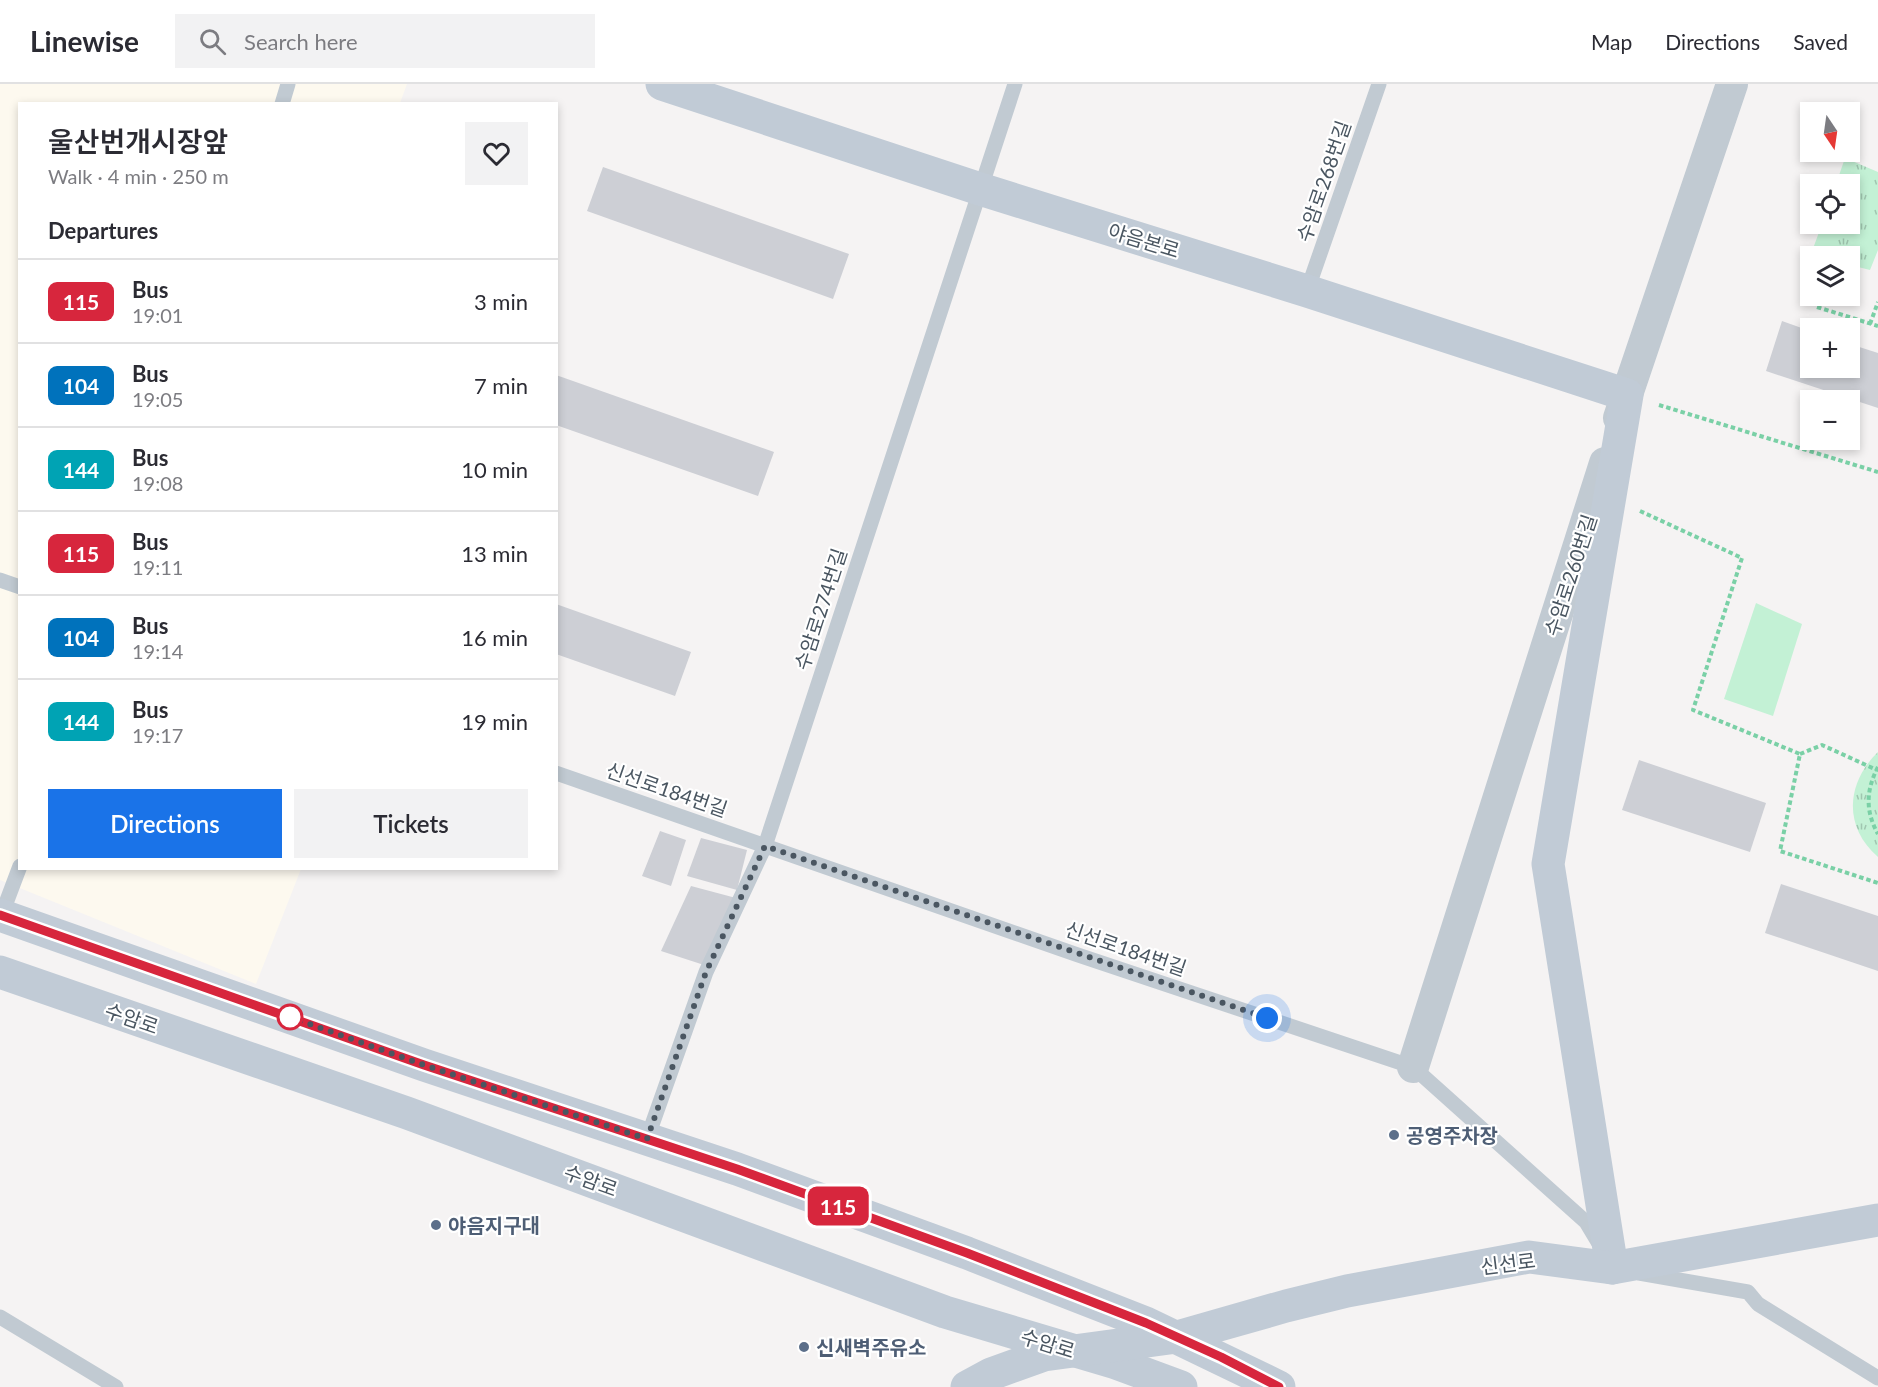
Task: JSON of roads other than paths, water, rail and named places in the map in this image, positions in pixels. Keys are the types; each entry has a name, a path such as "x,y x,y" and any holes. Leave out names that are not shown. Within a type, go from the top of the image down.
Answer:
{"main road":[{"name":"야음본로","path":"662,84 980,189 1307,291 1627,395"},
{"path":"1612,1268 1548,864 1627,395"},
{"path":"0,916 424,1065 737,1169 967,1253 1124,1314 1279,1387"},
{"name":"수암로","path":"0,972 407,1113 945,1312 1075,1351 1181,1387"},
{"name":"신선로","path":"968,1387 991,1374 1044,1355 1177,1337 1347,1291 1529,1257 1612,1268 1878,1220"}],"street":[{"name":"수암로260번길","path":"1413,1067 1627,395 1732,84"}],"lane":[{"path":"283,102 288,84"},
{"name":"수암로274번길","path":"647,1139 706,972 765,846 1015,84"},
{"name":"수암로268번길","path":"1307,291 1379,84"},
{"path":"0,580 18,585"},
{"name":"신선로184번길","path":"558,774 1078,955 1413,1067 1586,1222 1612,1268"},
{"path":"0,916 18,870"},
{"path":"1612,1268 1748,1292 1758,1304 1878,1378"},
{"path":"0,1317 116,1387"}],"place":[{"name":"공영주차장","path":"1394,1135"},
{"name":"야음지구대","path":"436,1225"},
{"name":"신새벽주유소","path":"804,1347"}]}
